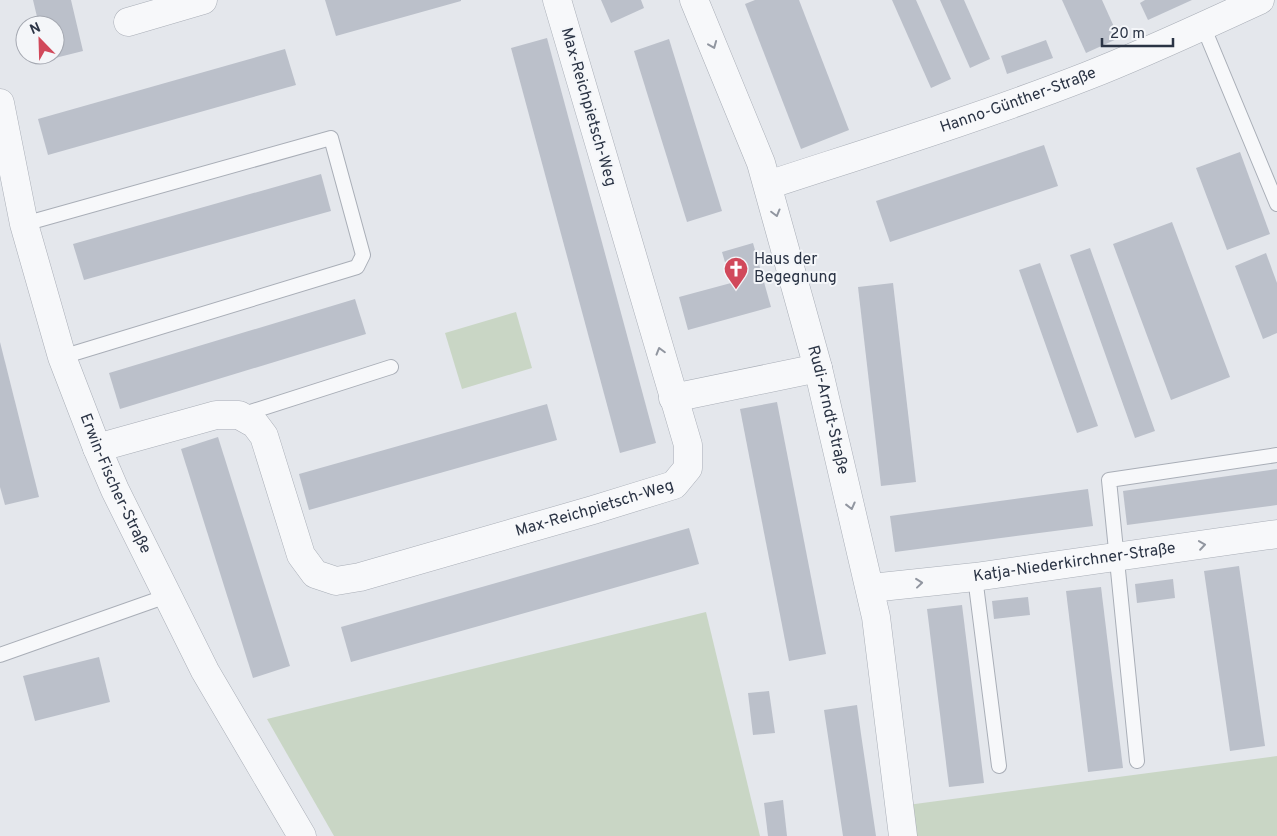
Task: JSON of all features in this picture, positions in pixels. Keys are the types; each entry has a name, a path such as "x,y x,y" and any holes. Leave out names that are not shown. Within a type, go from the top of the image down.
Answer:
{"street":[{"path":"128,22 203,0"},
{"name":"Max-Reichpietsch-Weg","path":"239,415 255,424 264,436 300,555 315,574 336,581 360,577 674,485 688,468 688,445 557,0"},
{"name":"Rudi-Arndt-Straße","path":"694,0 761,163 818,368 871,588 903,836"},
{"name":"Hanno-Günther-Straße","path":"768,185 995,110 1087,76 1152,50 1260,0"},
{"name":"Erwin-Fischer-Straße","path":"0,103 24,224 62,357 97,448 115,490 205,671 302,836"},
{"path":"674,398 818,368"},
{"path":"97,448 216,415 239,415"},
{"name":"Katja-Niederkirchner-Straße","path":"871,588 975,576 1277,534"}],"lane":[{"path":"1204,26 1277,204"},
{"path":"24,224 332,138 363,255 356,268 62,357"},
{"path":"239,415 390,367"},
{"path":"1137,761 1109,480 1277,455"},
{"path":"975,576 999,766"},
{"path":"0,655 167,596"}],"green space":[{"path":"516,312 532,368 462,389 445,333"},
{"path":"706,612 760,836 334,836 267,719"},
{"path":"1277,756 1277,836 903,836 900,806"}],"building":[{"path":"33,0 71,0 83,51 65,56 65,15 37,15"},
{"path":"325,0 461,0 461,1 336,36"},
{"path":"601,0 641,0 644,8 611,23"},
{"path":"755,0 799,0 849,130 801,149 745,4"},
{"path":"892,0 916,0 951,79 931,88"},
{"path":"940,0 964,0 990,59 970,68"},
{"path":"1062,0 1102,0 1119,38 1086,53"},
{"path":"1145,0 1192,0 1148,20 1140,3"},
{"path":"547,38 656,443 620,453 511,48"},
{"path":"669,39 722,211 687,222 634,51"},
{"path":"1046,40 1053,58 1007,74 1001,56"},
{"path":"285,49 296,85 48,155 38,119"},
{"path":"1044,145 1058,186 890,242 876,201"},
{"path":"1240,152 1270,234 1227,250 1196,168"},
{"path":"321,174 331,211 84,280 73,244"},
{"path":"1172,222 1230,377 1171,400 1113,244"},
{"name":"Haus der Begegnung","path":"753,243 771,307 688,330 679,297 731,283 722,252"},
{"path":"1090,248 1155,431 1135,438 1070,255"},
{"path":"1266,253 1277,283 1277,333 1263,339 1235,266"},
{"path":"1040,263 1098,426 1077,433 1019,270"},
{"path":"893,283 916,482 881,486 858,287"},
{"path":"355,299 366,334 120,409 109,373"},
{"path":"0,342 39,497 5,505 0,487"},
{"path":"777,402 826,654 789,661 740,409"},
{"path":"547,404 557,440 309,510 299,474"},
{"path":"218,437 290,666 253,678 181,449"},
{"path":"1277,469 1277,505 1127,525 1123,491"},
{"path":"1088,489 1093,526 895,552 890,516"},
{"path":"689,528 699,564 351,662 341,627"},
{"path":"1239,566 1265,746 1230,751 1204,571"},
{"path":"1173,579 1175,598 1137,603 1135,584"},
{"path":"1101,587 1123,768 1088,772 1066,591"},
{"path":"1028,597 1030,615 994,619 992,601"},
{"path":"962,605 984,783 949,787 927,609"},
{"path":"99,657 110,702 35,721 23,676"},
{"path":"769,691 775,733 753,735 748,693"},
{"path":"857,705 876,836 843,836 824,710"},
{"path":"783,800 787,836 768,836 764,803"}],"place":[{"name":"Haus der Begegnung","path":"736,290"}]}
